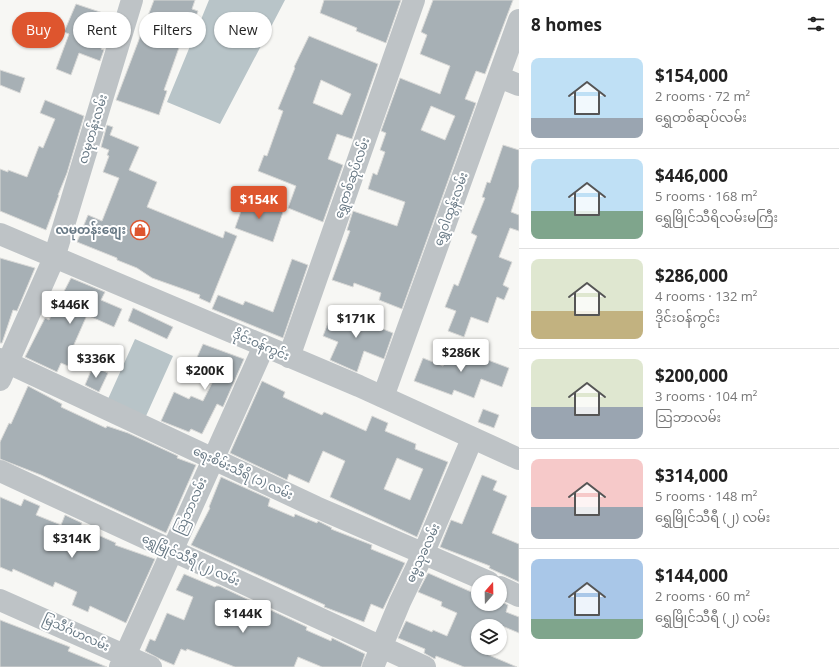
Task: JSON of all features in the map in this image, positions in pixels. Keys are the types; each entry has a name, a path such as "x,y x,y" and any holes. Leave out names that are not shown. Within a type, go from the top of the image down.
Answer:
{"street":[{"name":"လမုတန်းလမ်း","path":"3,367 54,258 132,0"},
{"name":"ရွှေတစ်ဆုပ်လမ်း","path":"289,357 414,0"},
{"name":"ရွှေဝါထွန်းလမ်း","path":"383,397 519,20"},
{"path":"498,77 519,85"},
{"name":"ဒိုင်းဝန်ကွင်း","path":"0,234 383,397 472,439 519,459"},
{"name":"သြဘာလမ်း","path":"123,661 212,458 264,346"},
{"name":"ရေးစိမ်းသီရိ (၁) လမ်း","path":"3,367 212,458 316,507 424,552 474,575"},
{"name":"ဓမ္မသုခလမ်း","path":"378,658 400,602 424,552 472,439"},
{"name":"ရွှေမြိုင်သီရီ (၂) လမ်း","path":"0,471 172,551 378,658 425,667"},
{"path":"507,590 519,596"},
{"name":"မြသီင်္ဂဟလမ်း","path":"0,600 123,661 151,667"}],"shaded area":[{"path":"209,0 285,0 272,25 272,12 214,12 214,48 260,48 220,124 167,102 189,48 206,48 206,12 204,12"},
{"path":"135,339 173,356 146,416 108,399"}],"building":[{"path":"154,0 195,0 192,9 198,11 198,12 149,12"},
{"path":"324,0 401,0 386,43 356,31 357,28 320,13"},
{"path":"433,0 513,0 485,74 476,71 465,99 476,103 402,309 379,300 381,293 354,283 353,287 332,280 350,231 347,230 353,211 397,226 405,202 368,189 373,173 377,175 385,152 380,150 386,133 381,131 400,78 440,94 450,66 420,54 427,35 421,32","holes":["431,106 455,116 445,140 421,130"]},
{"path":"76,4 100,12 73,12 73,48 101,48 104,50 100,61 79,53 71,75 56,69 69,34 65,32"},
{"path":"309,36 378,64 352,139 337,134 328,159 343,165 323,222 288,208 296,186 258,171 264,155 267,156 283,111 278,109 295,68 294,67","holes":["321,80 351,94 342,115 313,103"]},
{"path":"139,39 139,48 179,48 164,90 167,91 159,115 116,100"},
{"path":"0,70 25,78 20,93 0,85"},
{"path":"45,100 84,116 67,173 46,230 0,211 0,169 8,172 8,170 27,177 39,146 43,148 55,119 40,113"},
{"name":"လမုတန်းစျေး","path":"107,125 113,127 110,135 139,147 129,170 157,182 147,207 223,238 225,231 237,236 210,303 199,298 200,295 152,278 137,268 117,260 117,258 77,242 88,215 102,221 119,178 103,172 109,156 107,155 109,150 101,147"},
{"path":"503,145 519,150 519,187 511,212 519,215 519,231 510,228 499,257 512,262 503,285 509,288 504,300 497,297 488,323 471,317 464,337 448,331 456,311 445,307 454,284 458,286 477,236 471,233 485,198 482,197 487,182 490,183"},
{"path":"246,197 283,212 273,242 235,228"},
{"path":"0,258 35,268 17,311 13,310 2,343 0,343"},
{"path":"292,259 308,265 283,338 212,309 218,295 243,305 245,301 273,312"},
{"path":"71,278 105,292 101,300 122,309 114,327 87,315 72,349 82,353 75,369 61,363 57,372 25,357 45,318 49,320"},
{"path":"133,308 173,327 167,339 128,321"},
{"path":"333,310 352,318 355,311 370,317 368,323 393,333 384,359 364,351 357,372 330,360 338,342 323,336"},
{"path":"203,344 244,359 223,407 217,404 202,434 191,429 189,432 161,421 174,392 189,399 191,396 203,401 215,377 194,364"},
{"path":"451,346 509,368 502,387 481,379 474,398 454,390 452,395 414,381 423,358 443,366"},
{"path":"93,366 108,373 99,392 85,385"},
{"path":"262,381 285,392 283,397 322,415 324,412 366,431 372,416 388,423 385,431 416,444 415,449 448,462 417,537 330,497 345,461 323,451 309,483 289,474 287,480 230,453","holes":["397,458 423,469 410,500 384,489"]},
{"path":"28,386 62,404 61,407 106,428 107,426 128,433 178,456 177,458 196,465 166,533 41,475 0,459 0,442 9,423 11,424"},
{"path":"483,409 499,415 494,428 478,422"},
{"path":"482,475 497,481 493,490 507,496 492,533 519,544 519,582 507,576 507,575 489,568 490,566 440,547 451,520 462,524"},
{"path":"221,477 270,499 268,506 294,517 295,514 317,523 318,521 332,528 331,529 372,545 371,549 405,563 383,609 371,604 364,622 324,607 325,605 191,545 210,508 209,507"},
{"path":"0,497 21,506 24,499 40,506 36,515 61,525 65,515 82,523 80,527 116,543 115,545 155,559 126,623 90,606 88,612 72,605 77,592 55,582 53,587 13,569 12,572 0,567"},
{"path":"428,573 471,592 471,611 506,611 519,617 519,633 507,628 507,619 471,619 471,655 489,655 517,667 464,667 436,656 435,659 424,653 425,649 398,638 406,621 432,632 433,630 447,636 457,613 441,606 442,602 418,592"},
{"path":"184,574 215,587 219,586 307,627 306,630 331,641 332,638 365,654 361,667 322,667 298,657 294,667 235,667 187,649 186,651 181,649 174,665 160,659 145,651 150,639 155,641 167,613 184,620 193,597 176,590"},
{"path":"0,620 70,647 68,651 107,667 0,667"}],"place":[{"name":"လမုတန်းစျေး","path":"140,230"}]}
